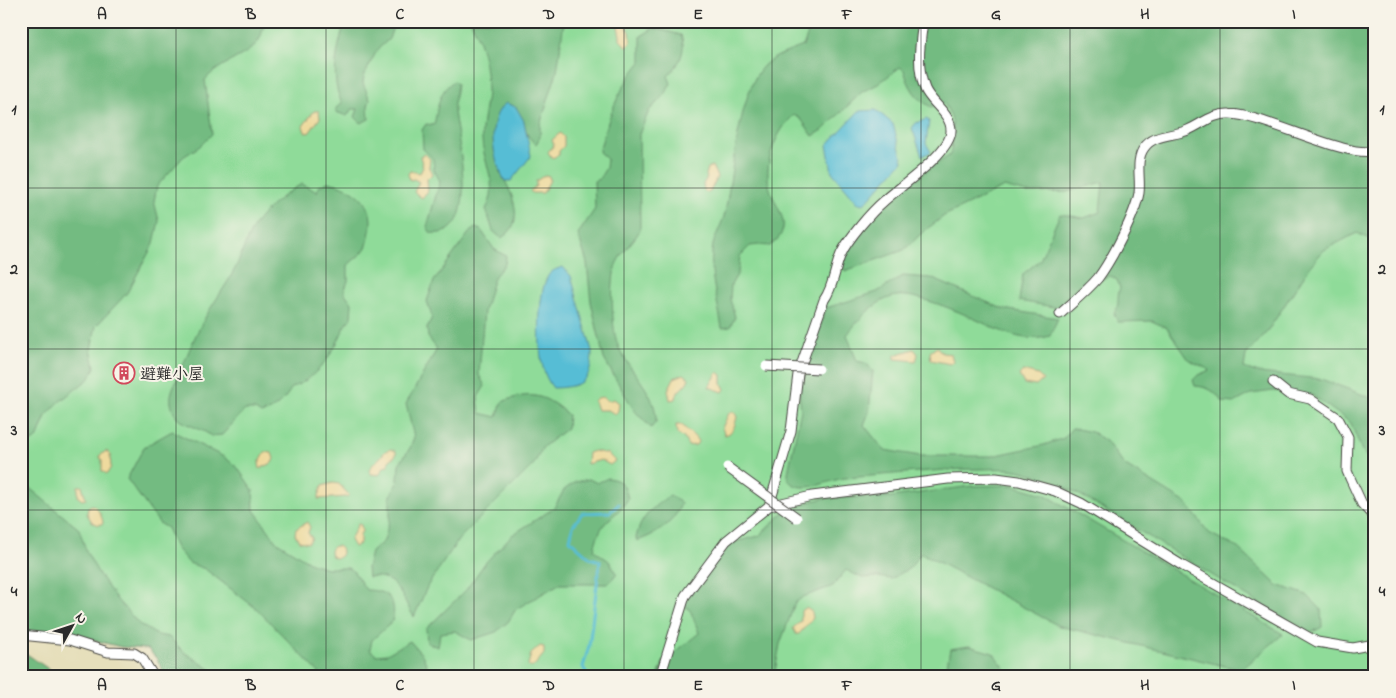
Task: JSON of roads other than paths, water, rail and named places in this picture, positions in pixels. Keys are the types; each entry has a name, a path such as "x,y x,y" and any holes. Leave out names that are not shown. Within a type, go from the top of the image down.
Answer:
{"street":[{"path":"769,506 791,431 798,374 824,300 830,292 841,253 884,201 910,180 944,147 951,135 950,124 925,90 919,56 923,21"},
{"path":"1060,314 1098,278 1124,232 1139,194 1140,155 1144,147 1156,139 1189,130 1202,121 1222,114 1238,114 1270,122 1358,153 1375,150"},
{"path":"766,366 819,369"},
{"path":"1273,382 1288,394 1310,399 1338,418 1348,437 1347,471 1362,504 1375,518"},
{"path":"727,467 798,518"},
{"path":"660,677 685,596 726,541 769,506 812,496 948,478 990,478 1019,481 1055,491 1081,502 1183,566 1317,642 1353,648 1375,644"},
{"path":"21,635 70,640 108,652 134,654 142,658 154,677"}],"water":[{"path":"506,103 516,107 524,121 531,156 511,181 505,181 501,173 497,163 493,140 495,119 499,110"},
{"path":"876,110 893,124 903,161 864,204 858,203 832,172 827,145 859,111"},
{"path":"927,119 929,121 926,143 931,152 922,156 912,128 916,123"},
{"path":"563,267 571,276 592,351 592,361 587,376 578,384 553,388 546,376 542,363 539,332 540,307 544,285 548,276"}],"waterway":[{"path":"589,677 583,667 589,646 600,561 590,558 570,540 573,526 582,513 610,512 619,504"}],"place":[{"name":"避難小屋","path":"124,373"}]}
